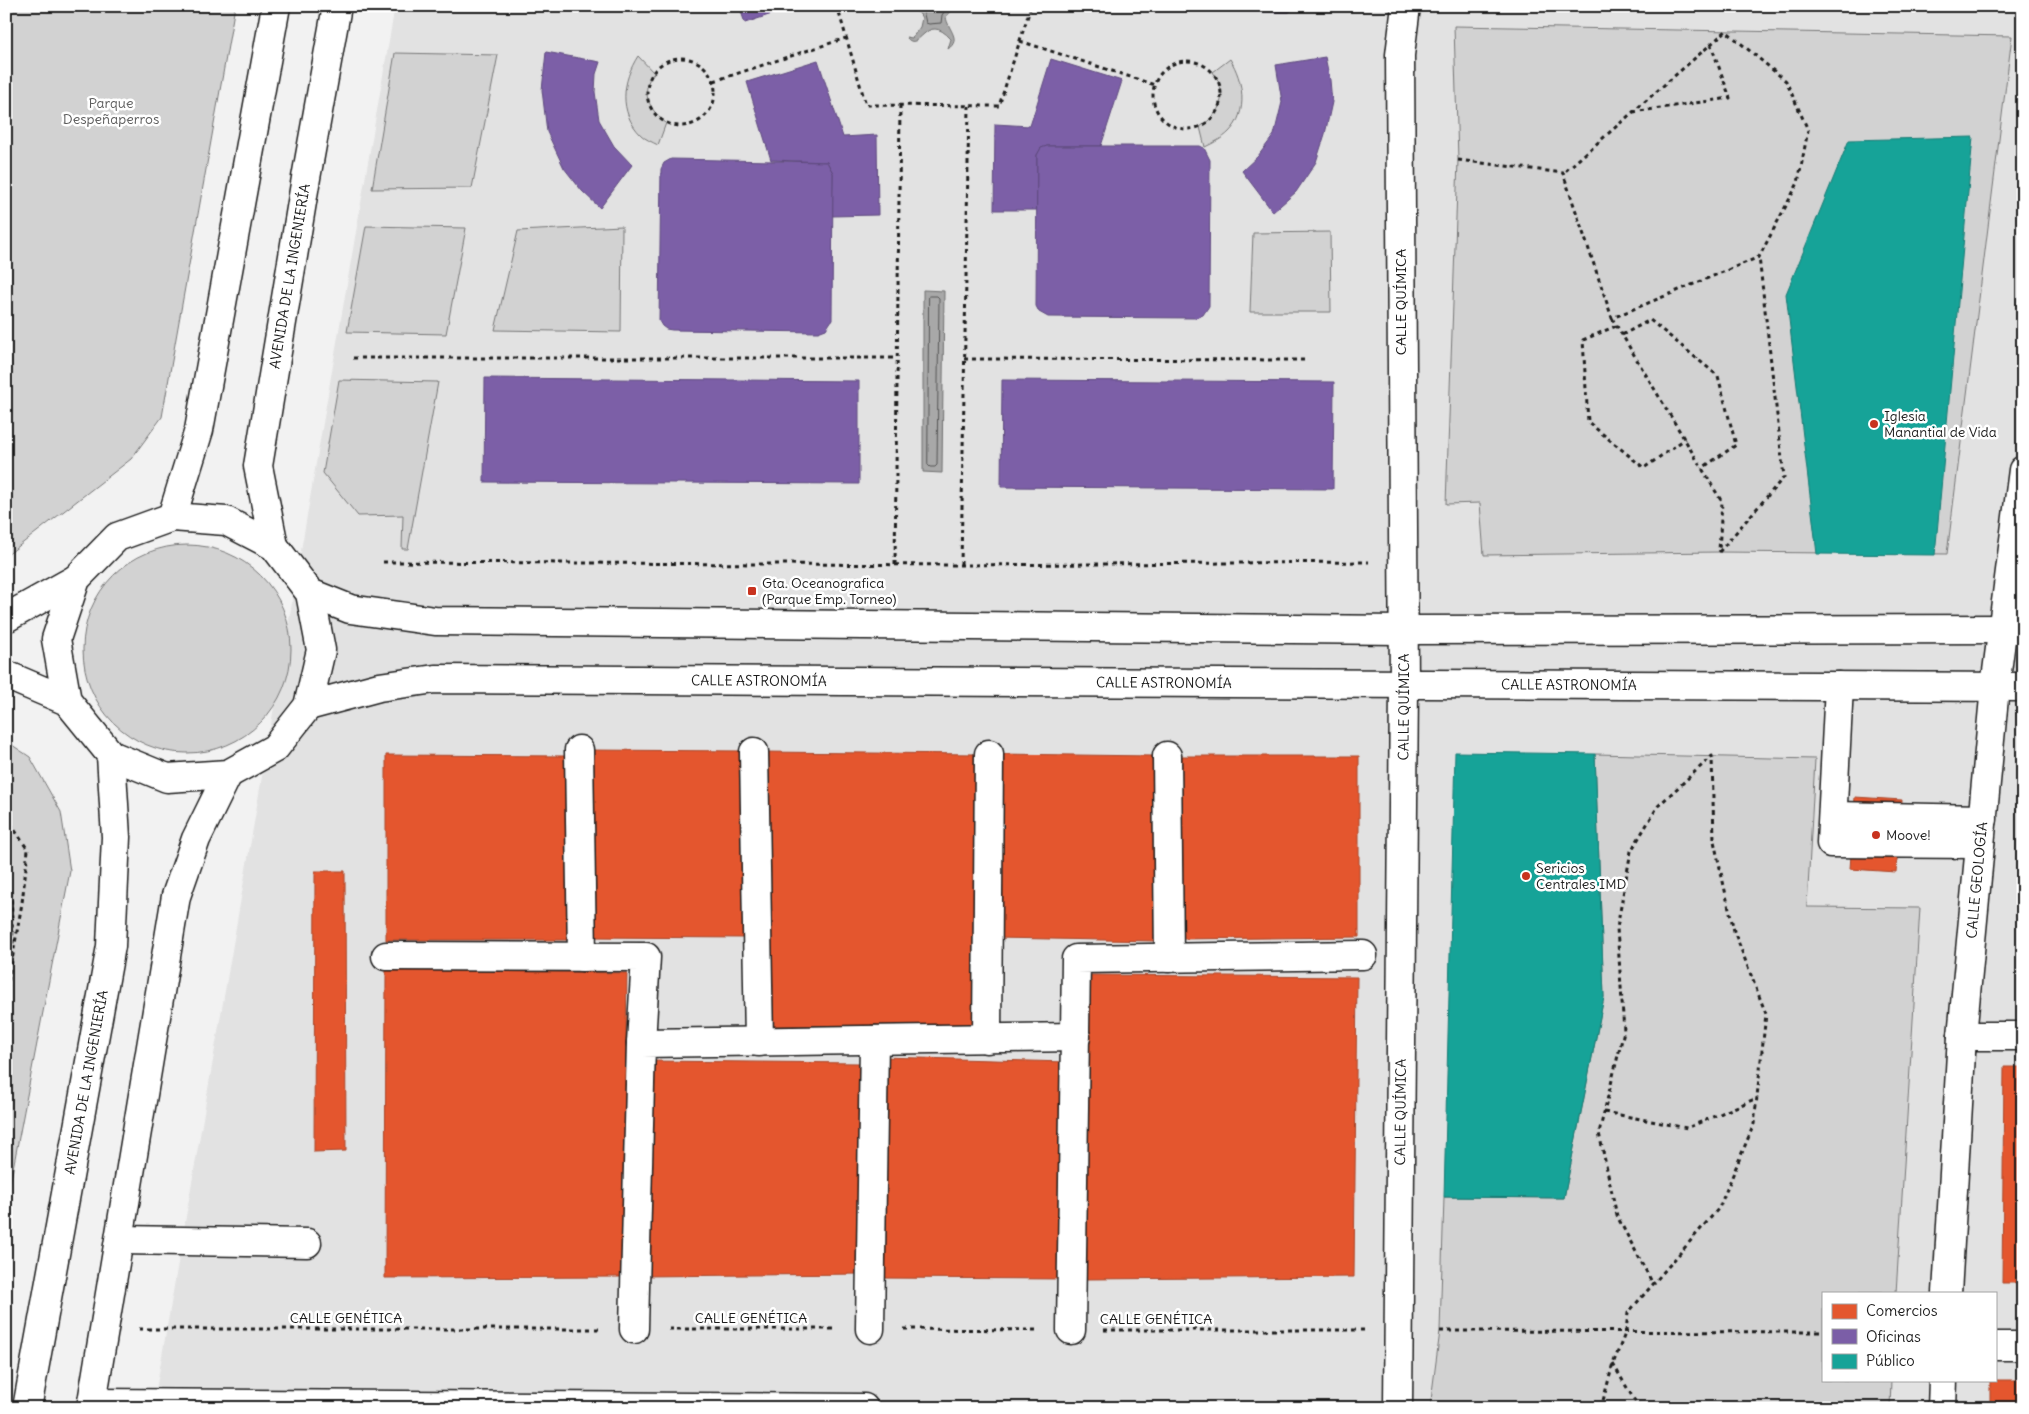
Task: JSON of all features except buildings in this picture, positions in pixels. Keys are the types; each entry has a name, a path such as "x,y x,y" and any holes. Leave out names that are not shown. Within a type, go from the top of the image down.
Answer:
{"street":[{"path":"172,517 199,430 276,6"},
{"name":"AVENIDA DE LA INGENIERÍA","path":"274,546 258,466 337,6"},
{"name":"CALLE QUÍMICA","path":"1398,1408 1404,685 1402,630 1400,55 1406,6"},
{"name":"CALLE GEOLOGÍA","path":"1947,1292 1962,1036 1996,687 2013,629 2023,470"},
{"path":"6,618 76,579 117,537 172,517 226,521 274,546 310,593 321,650 308,706 275,748 228,774 167,778 111,755 67,701 6,675"},
{"path":"67,701 56,639 76,579"},
{"path":"310,593 350,609 435,621 1402,630 2013,629"},
{"name":"CALLE ASTRONOMÍA","path":"308,706 379,687 435,679 2023,687"},
{"path":"1839,686 1833,816 1981,832"},
{"path":"579,750 582,957"},
{"path":"754,752 759,1042"},
{"path":"987,1038 989,754"},
{"name":"AVENIDA DE LA INGENIERÍA","path":"27,1408 112,946 116,837 111,755"},
{"path":"1167,756 1169,958"},
{"path":"228,774 196,838 176,896 92,1405 864,1408"},
{"path":"1071,1330 1076,958 1362,955"},
{"path":"386,956 646,957 641,1043 634,1329"},
{"path":"1962,1036 2023,1036"},
{"path":"641,1043 1076,1037"},
{"path":"870,1329 874,1040"},
{"path":"120,1240 307,1243"},
{"path":"1996,1346 2023,1346"},
{"path":"1942,1408 1943,1382"}],"path":[{"path":"837,6 866,105 969,106 1000,106 1031,6"},
{"path":"1458,160 1564,173 1726,31 1786,81 1808,130 1798,183 1759,257 1784,477 1719,552 1722,502 1612,318 1564,173"},
{"path":"714,82 846,38"},
{"path":"1020,41 1155,85"},
{"path":"1633,112 1730,98 1711,45"},
{"path":"682,58 694,60 705,66 714,82 716,91 713,105 706,117 694,124 680,127 666,123 655,114 649,102 647,88 651,76 659,66 669,60 682,58"},
{"path":"1188,60 1200,62 1210,69 1218,80 1222,93 1220,108 1212,119 1200,127 1186,129 1172,125 1161,117 1154,105 1153,90 1155,85 1157,78 1175,62 1188,60"},
{"path":"895,565 900,105"},
{"path":"961,565 969,106"},
{"path":"1612,318 1759,257"},
{"path":"1622,335 1650,320 1718,376 1736,445 1702,468"},
{"path":"1616,326 1583,340 1588,422 1644,468 1685,439"},
{"path":"353,358 897,358"},
{"path":"964,359 1305,360"},
{"path":"383,562 961,565 1402,562"},
{"path":"1601,1408 1613,1364 1626,1331 1628,1313 1719,1208 1754,1124 1766,1014 1734,931 1714,841 1712,756 1658,806 1631,851 1617,928 1624,1031 1599,1132 1616,1216 1653,1284"},
{"path":"6,816 28,850 22,903 6,994"},
{"path":"6,885 11,894 13,950 6,994"},
{"path":"1604,1112 1687,1128 1757,1098"},
{"name":"CALLE GENÉTICA","path":"104,1329 1398,1330"},
{"path":"1440,1331 1822,1332"},
{"path":"1613,1364 1640,1408"}],"shaded area":[{"path":"395,6 2023,6 2023,1408 153,1408"}],"green space":[{"name":"Parque Despeñaperros","path":"6,6 235,6 162,417 131,459 6,556"},
{"path":"1454,26 2012,36 1947,554 1719,552 1484,555 1480,503 1446,504 1458,160"},
{"path":"395,53 498,55 472,188 372,189"},
{"path":"638,56 654,73 647,86 648,100 651,107 666,123 658,145 641,135 634,126 626,106 625,96 628,76"},
{"path":"1230,59 1235,67 1241,86 1242,106 1235,124 1229,132 1205,147 1200,127 1218,110 1221,96 1221,88 1213,72"},
{"path":"366,226 466,228 446,334 347,332"},
{"path":"622,226 621,332 495,330 518,231"},
{"path":"1330,232 1331,312 1250,312 1253,233"},
{"path":"339,380 438,382 408,549 402,549 403,515 358,516 323,473"},
{"path":"177,545 197,545 217,549 236,557 261,575 274,591 283,609 291,639 287,679 283,689 274,707 261,723 245,736 217,749 197,753 177,753 157,749 138,741 121,730 106,715 95,698 87,679 83,659 83,639 87,619 95,600 106,583 121,568 138,557 157,549"},
{"path":"6,741 30,757 61,812 70,871 6,1205"},
{"path":"1595,754 1815,759 1807,907 1920,908 1896,1292 1822,1292 1822,1382 1891,1382 1890,1408 1430,1408 1440,1331 1444,1197 1564,1198 1604,997"}],"water":[{"path":"902,6 957,6 946,17 954,38 952,45 948,49 951,39 942,31 935,29 929,30 915,41 911,41 906,37 912,38 920,27 922,18 919,13"},
{"path":"923,290 944,291 942,473 923,472"}],"place":[{"name":"Iglesia Manantial de Vida","path":"1874,424"},
{"name":"Gta. Oceanografica (Parque Emp. Torneo)","path":"752,591"},
{"name":"Moove!","path":"1876,835"},
{"name":"Sericios Centrales IMD","path":"1526,876"}]}
